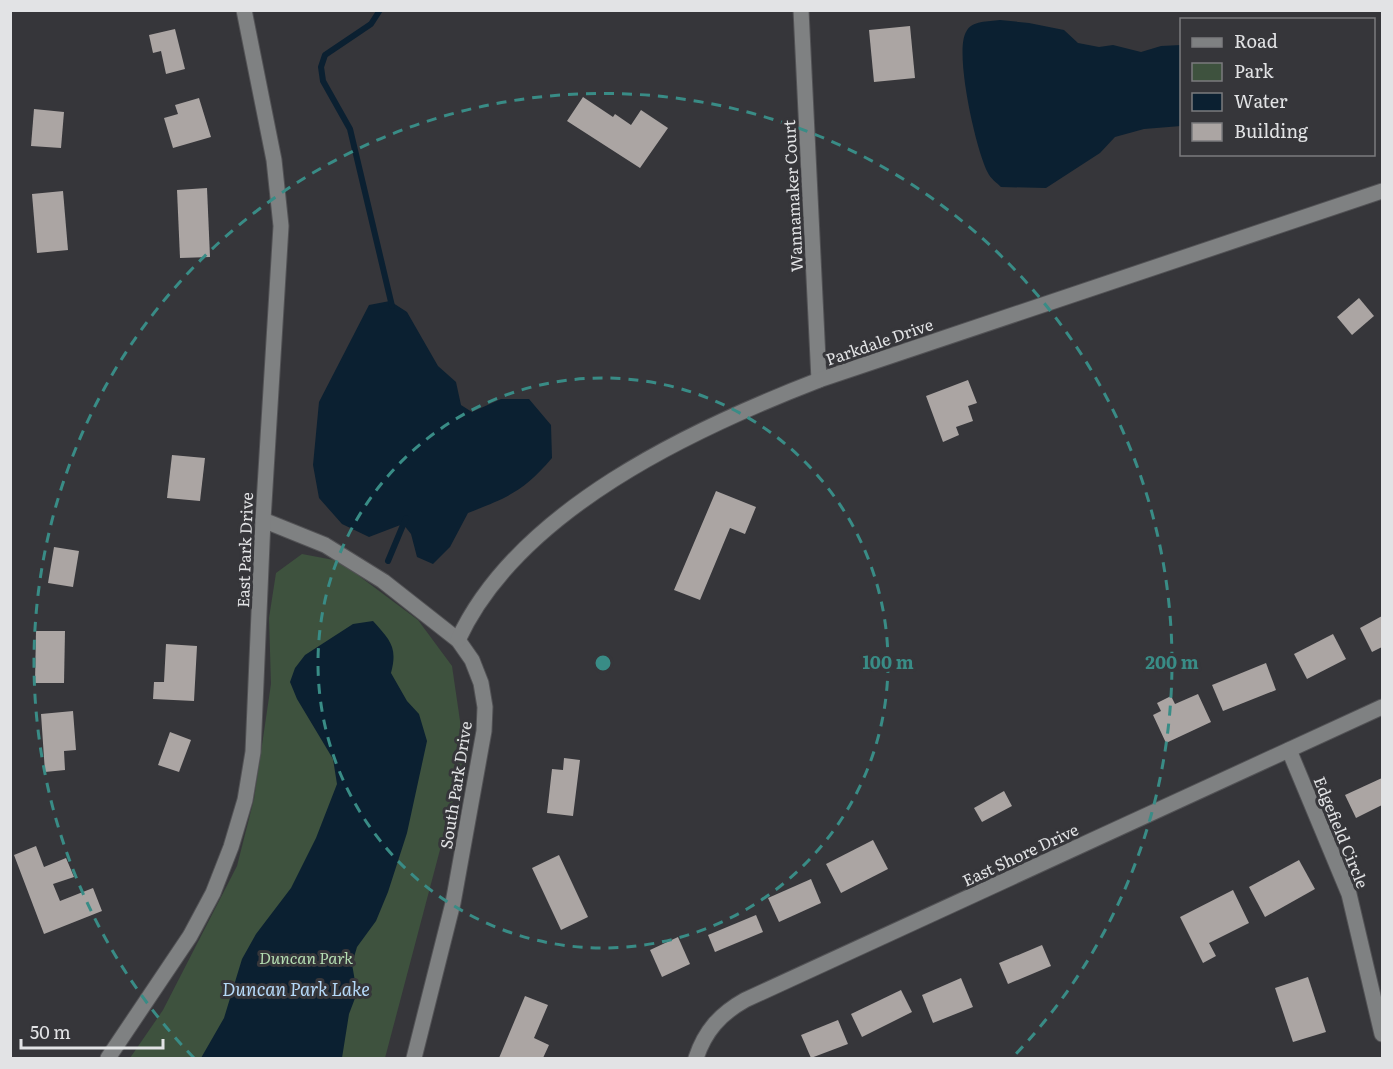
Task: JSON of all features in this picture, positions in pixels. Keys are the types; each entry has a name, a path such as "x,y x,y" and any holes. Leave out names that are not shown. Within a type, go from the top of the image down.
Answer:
{"street":[{"name":"East Park Drive","path":"108,1059 190,936 213,893 239,819 253,752 280,204 274,159 244,10"},
{"name":"Wannamaker Court","path":"801,10 819,380"},
{"name":"Parkdale Drive","path":"458,640 482,597 509,566 544,532 600,490 678,441 740,410 819,380 1383,191"},
{"name":"South Park Drive","path":"263,520 325,545 373,575 458,640 472,660 481,683 485,707 484,731 453,903 414,1059"},
{"name":"East Shore Drive","path":"696,1059 702,1041 713,1024 728,1010 745,1000 1383,707"},
{"name":"Edgefield Circle","path":"1289,750 1349,894 1383,1034"}],"green space":[{"name":"Duncan Park","path":"302,554 339,561 418,620 452,666 465,755 385,1058 130,1058 163,1010 237,866 254,799 271,684 269,618 276,573"}],"water":[{"path":"1000,20 1029,23 1064,30 1078,43 1099,47 1113,45 1141,52 1161,46 1180,45 1180,126 1144,129 1115,137 1100,153 1046,188 1001,187 989,175 983,161 968,102 965,80 963,43 966,32 972,25"},
{"path":"390,301 407,312 438,366 456,382 461,405 472,412 501,399 529,399 551,425 552,458 532,479 514,492 468,513 450,547 433,564 417,557 411,534 403,524 369,537 342,524 319,498 313,465 319,402 369,305"},
{"name":"Duncan Park Lake","path":"373,621 391,644 394,657 391,673 407,701 419,714 427,741 407,833 388,892 376,921 357,947 352,964 357,993 349,1014 342,1058 201,1058 224,1018 242,959 256,934 291,888 316,838 337,784 333,759 297,699 290,682 295,668 305,655 353,624"}],"building":[{"path":"910,26 915,78 874,82 869,30"},
{"path":"175,29 185,69 166,74 161,51 153,53 149,35"},
{"path":"583,97 613,117 615,114 631,125 641,110 668,128 640,168 567,121"},
{"path":"199,98 211,137 173,148 164,118 178,114 175,105"},
{"path":"34,109 64,112 61,148 31,146"},
{"path":"207,188 210,257 180,258 177,190"},
{"path":"63,191 68,250 37,253 32,194"},
{"path":"1359,298 1374,316 1352,335 1337,317"},
{"path":"968,380 977,403 968,406 973,421 956,427 959,435 943,442 926,396"},
{"path":"172,455 205,458 200,501 167,498"},
{"path":"716,491 756,507 745,534 730,528 700,600 674,590"},
{"path":"54,547 79,551 73,587 48,583"},
{"path":"1382,616 1382,647 1372,652 1360,628"},
{"path":"36,631 65,631 64,683 35,683"},
{"path":"1333,634 1346,659 1307,679 1294,654"},
{"path":"166,644 197,646 194,701 153,699 154,682 164,682"},
{"path":"1266,663 1276,690 1223,711 1212,685"},
{"path":"1198,694 1211,722 1166,743 1153,715 1161,711 1157,703 1171,696 1175,704"},
{"path":"73,711 76,750 64,751 65,770 45,772 41,714"},
{"path":"170,732 191,740 179,772 158,765"},
{"path":"564,758 580,760 573,816 547,813 552,769 563,770"},
{"path":"1382,778 1382,805 1356,818 1345,795"},
{"path":"1004,791 1012,806 982,822 974,808"},
{"path":"873,840 888,869 841,893 826,864"},
{"path":"36,846 44,867 66,858 74,877 53,884 60,901 93,888 102,911 44,934 14,855"},
{"path":"559,855 588,917 561,930 532,868"},
{"path":"1299,860 1315,889 1265,917 1249,887"},
{"path":"811,879 821,903 779,922 768,898"},
{"path":"1233,890 1249,923 1209,943 1216,956 1203,963 1180,917"},
{"path":"756,915 763,932 715,952 708,935"},
{"path":"678,937 690,964 662,977 650,950"},
{"path":"1042,945 1051,966 1008,984 999,963"},
{"path":"1308,977 1326,1032 1293,1042 1275,988"},
{"path":"961,978 973,1007 933,1023 922,995"},
{"path":"901,990 912,1012 862,1037 851,1014"},
{"path":"525,996 548,1005 534,1038 549,1045 543,1058 499,1058"},
{"path":"838,1020 848,1044 811,1058 801,1035"}],"waterway":[{"path":"380,10 371,24 325,55 321,67 323,81 350,129 392,306"},
{"path":"388,561 406,518"}]}
